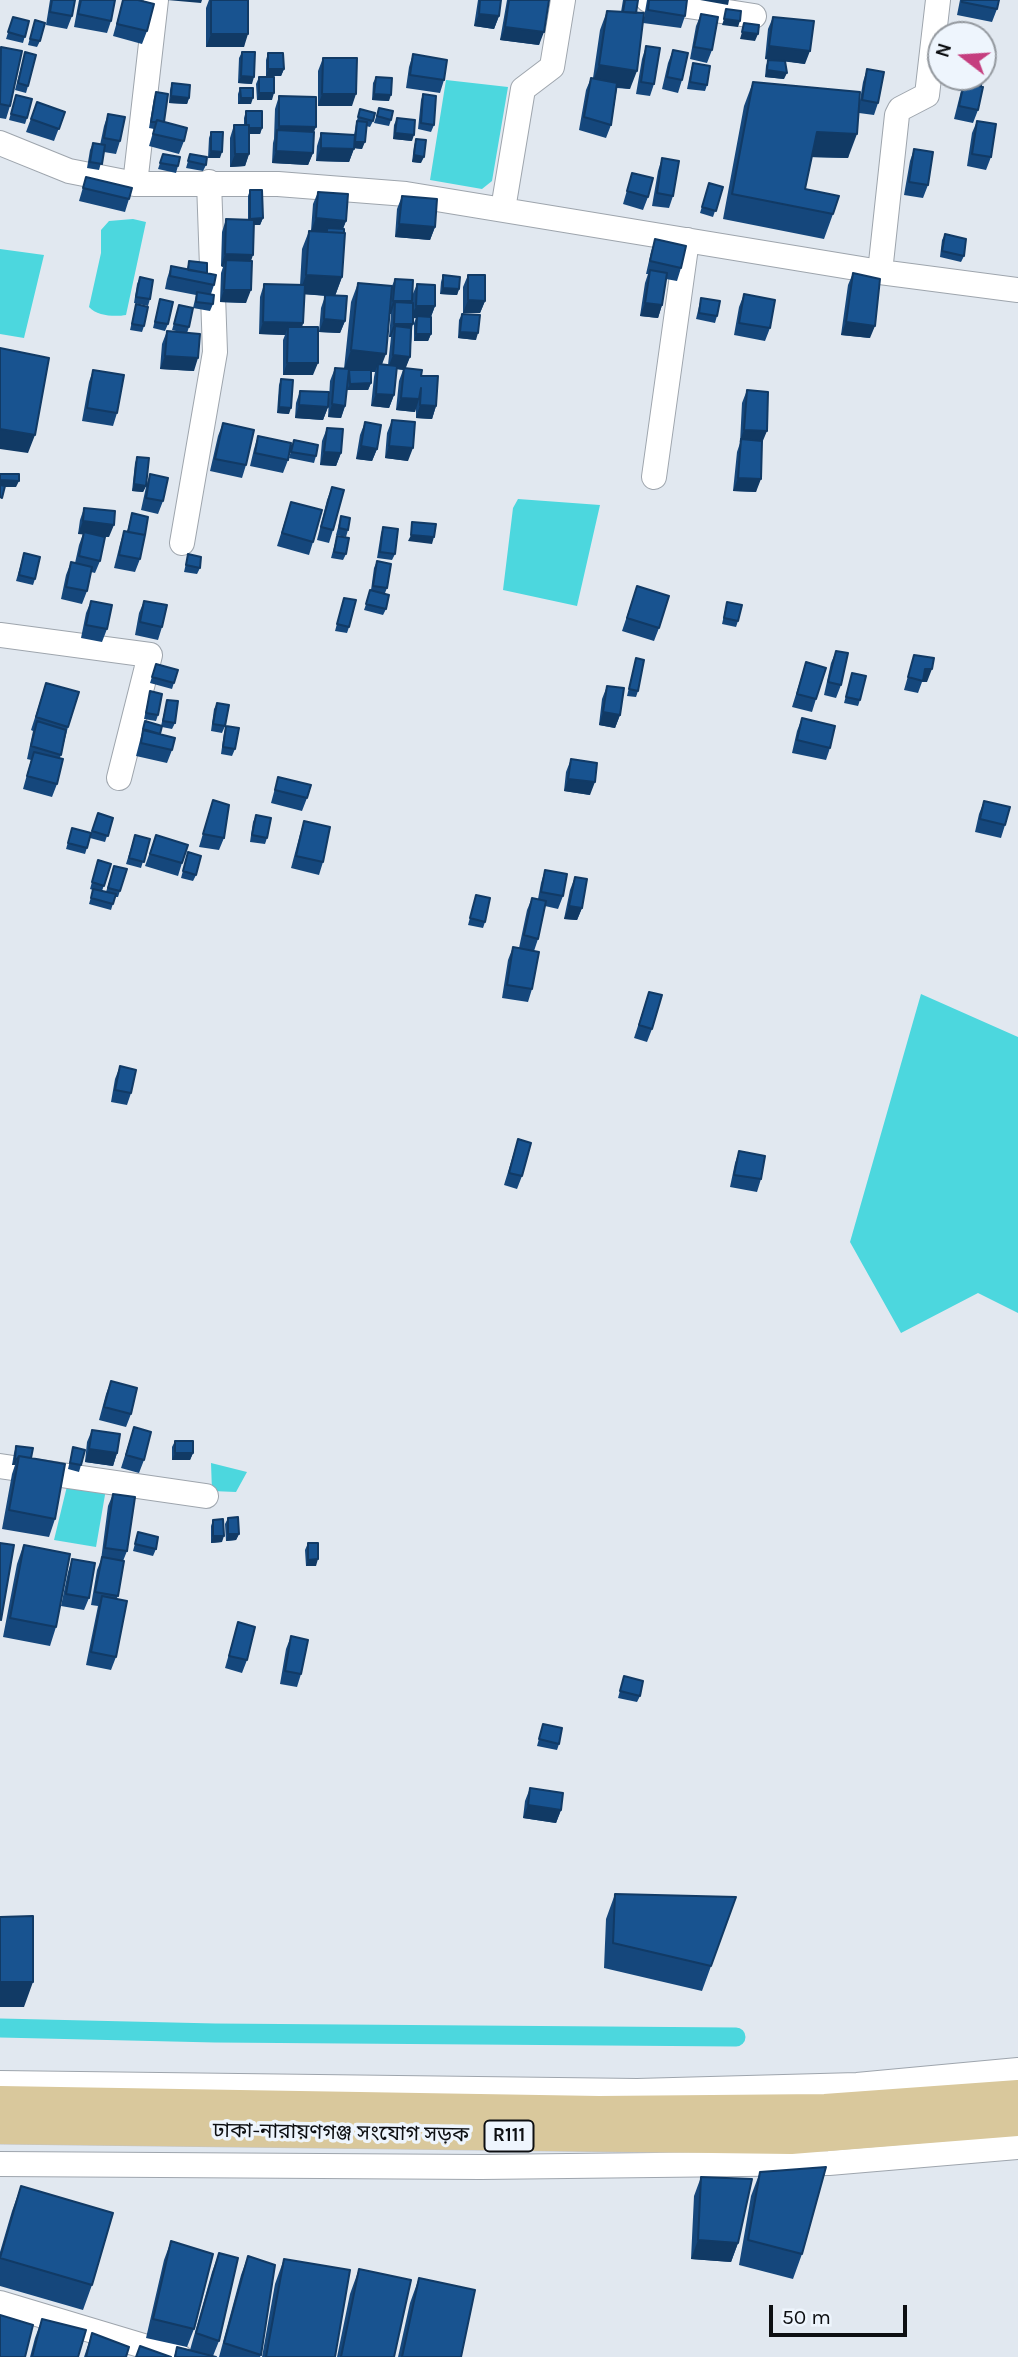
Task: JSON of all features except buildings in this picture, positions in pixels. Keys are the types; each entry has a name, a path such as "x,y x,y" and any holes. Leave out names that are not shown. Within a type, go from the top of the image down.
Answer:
{"main road":[{"name":"ঢাকা-নারায়ণগঞ্জ সংযোগ সড়ক","path":"0,2102 599,2112 825,2110 1018,2096"},
{"name":"ঢাকা-নারায়ণগঞ্জ সংযোগ সড়ক","path":"0,2128 791,2138 1018,2120"}],"street":[{"path":"135,184 156,0"},
{"path":"503,209 523,89 552,67 563,0"},
{"path":"648,0 754,16"},
{"path":"880,272 897,115 900,109 927,95 939,0"},
{"path":"0,143 69,171 135,184 209,182 406,194 880,272 1018,290"},
{"path":"182,543 215,352 209,182"},
{"path":"654,477 687,240"},
{"path":"0,635 150,655 119,778"},
{"path":"0,1466 206,1496"},
{"path":"0,2083 636,2091 857,2085 1018,2070"},
{"path":"0,2164 481,2167 830,2163 1018,2147"},
{"path":"0,2302 180,2357"}],"water":[{"path":"446,80 508,87 492,181 482,189 430,180"},
{"path":"133,219 146,222 126,315 101,314 89,307 101,253 101,230 109,221"},
{"path":"0,249 44,255 24,338 0,334"},
{"path":"518,499 600,505 577,606 503,590 513,508"},
{"path":"921,994 1018,1037 1018,1313 978,1293 901,1333 850,1242"},
{"path":"211,1463 247,1472 236,1492 212,1491"},
{"path":"68,1482 106,1489 96,1547 54,1540"}],"waterway":[{"path":"0,2028 215,2033 736,2037"}]}
